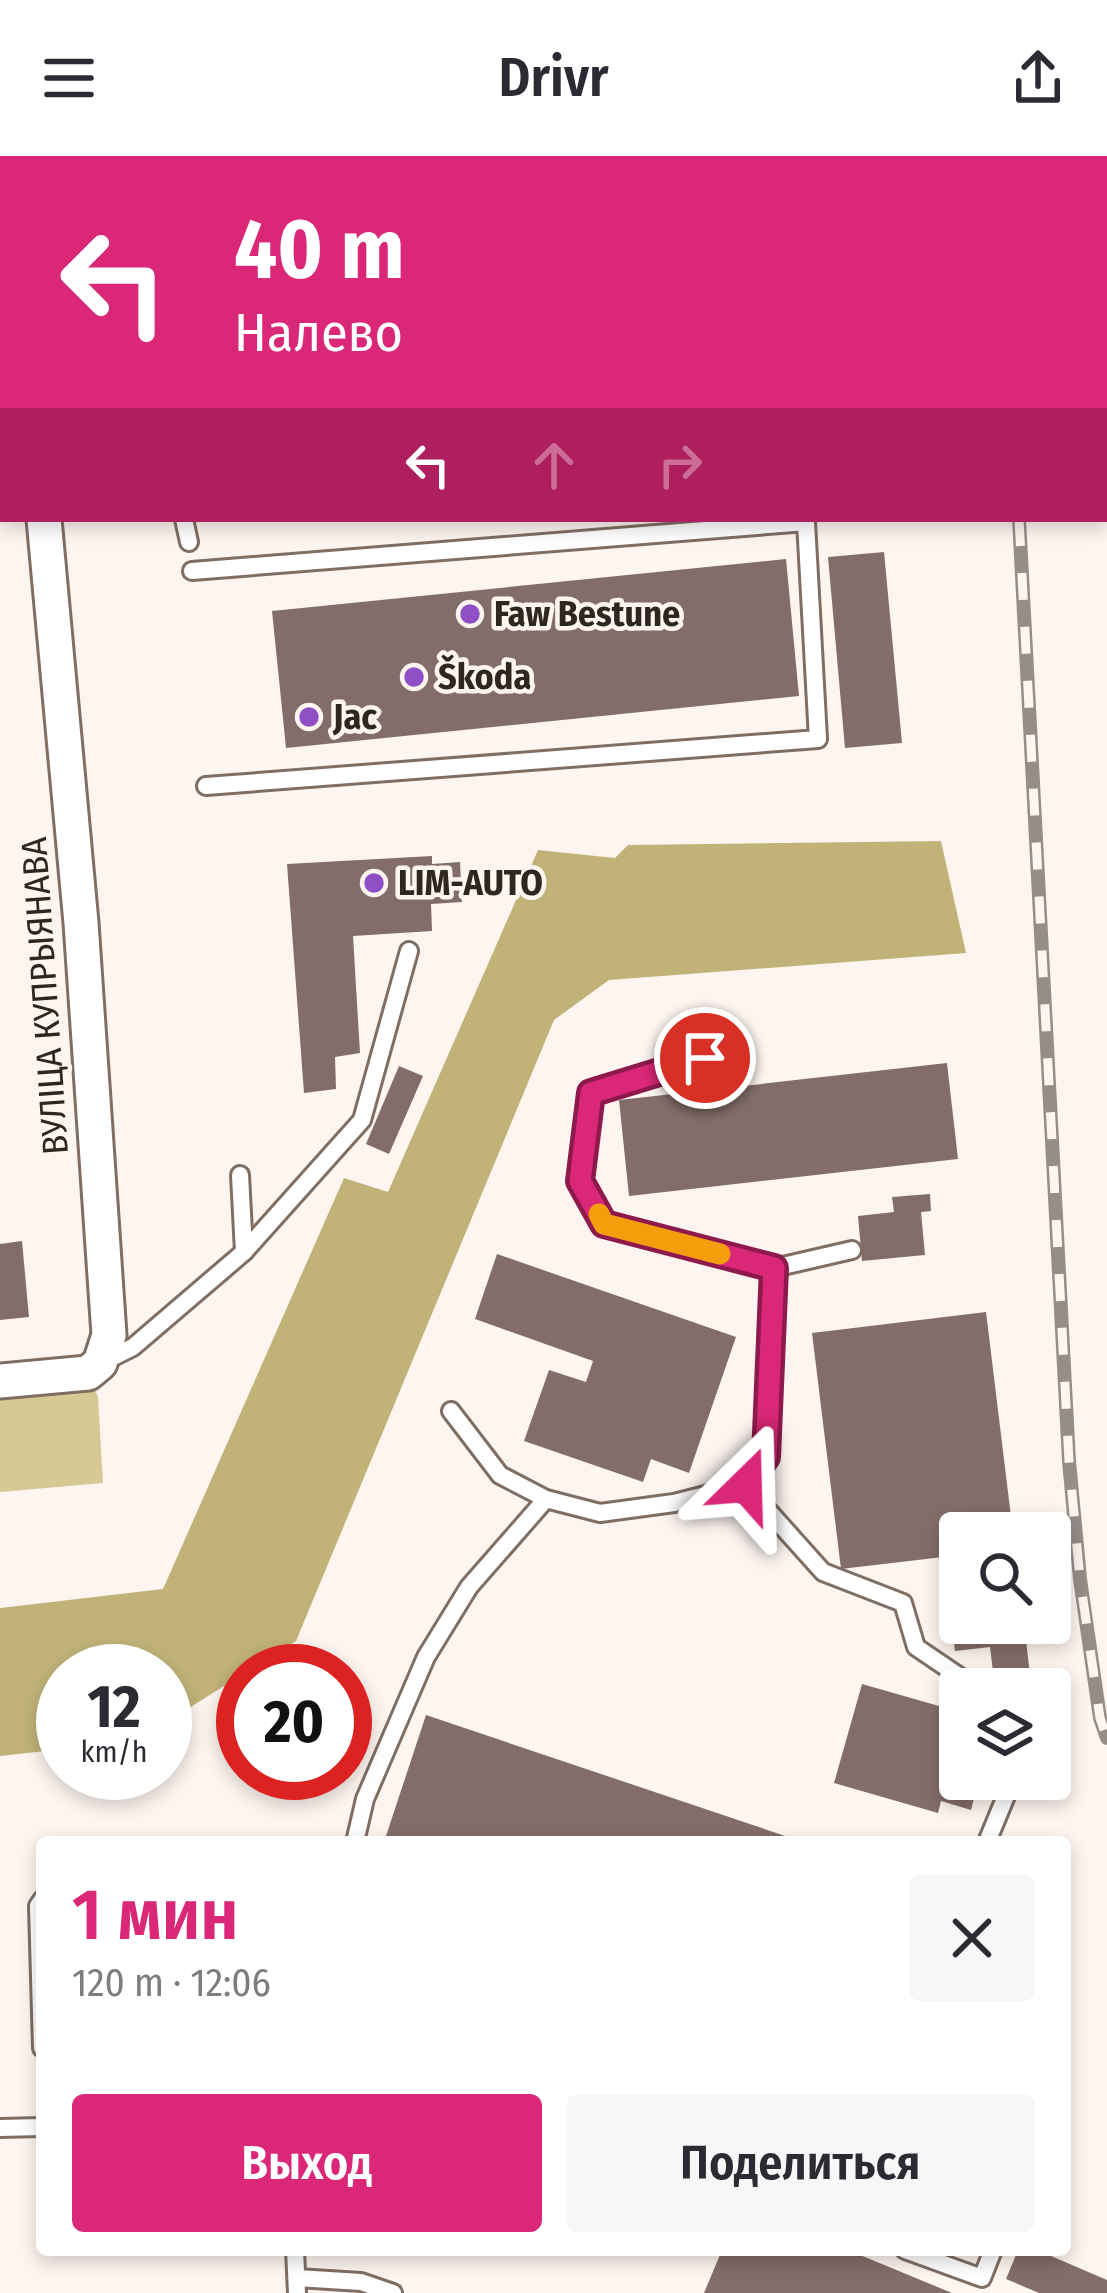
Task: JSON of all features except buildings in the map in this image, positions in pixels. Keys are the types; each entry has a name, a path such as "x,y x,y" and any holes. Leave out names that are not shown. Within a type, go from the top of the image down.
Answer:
{"street":[{"name":"ВУЛІЦА КУПРЫЯНАВА","path":"44,522 81,923 109,1335 100,1363"},
{"path":"0,1381 88,1373 100,1363"}],"lane":[{"path":"185,522 189,542"},
{"path":"193,571 806,522 818,740 206,786"},
{"path":"100,1363 133,1347 244,1252 362,1120 409,951"},
{"path":"710,1022 705,1058 591,1093 580,1181 604,1224 774,1268 852,1250"},
{"path":"240,1175 244,1252"},
{"path":"451,1411 500,1475 546,1499 600,1513 674,1503 746,1485 766,1457 774,1268"},
{"path":"746,1485 823,1572 903,1603 916,1647 947,1668"},
{"path":"356,1836 365,1799 426,1657 469,1587 546,1499"},
{"path":"989,1836 1004,1800"},
{"path":"0,2128 36,2127"},
{"path":"295,2256 297,2286 361,2282 393,2293"},
{"path":"922,2256 982,2278 991,2256"}],"shaded area":[{"path":"941,841 966,953 609,980 554,1020 296,1641 216,1644 216,1691 192,1706 192,1644 36,1644 36,1752 0,1756 0,1608 163,1589 344,1178 388,1192 538,850 615,858 628,845"},
{"path":"94,1387 103,1483 0,1492 0,1388"}],"railway":[{"path":"1019,522 1069,1461 1080,1579 1107,1738"}],"slow traffic":[{"path":"599,1214 604,1224 720,1254"}],"place":[{"name":"Faw Bestune","path":"470,614"},
{"name":"Škoda","path":"414,677"},
{"name":"Jac","path":"309,717"},
{"name":"LIM-AUTO","path":"374,883"}],"route":[{"path":"705,1058 591,1093 580,1181 604,1224 774,1268 766,1457 746,1485"}]}
